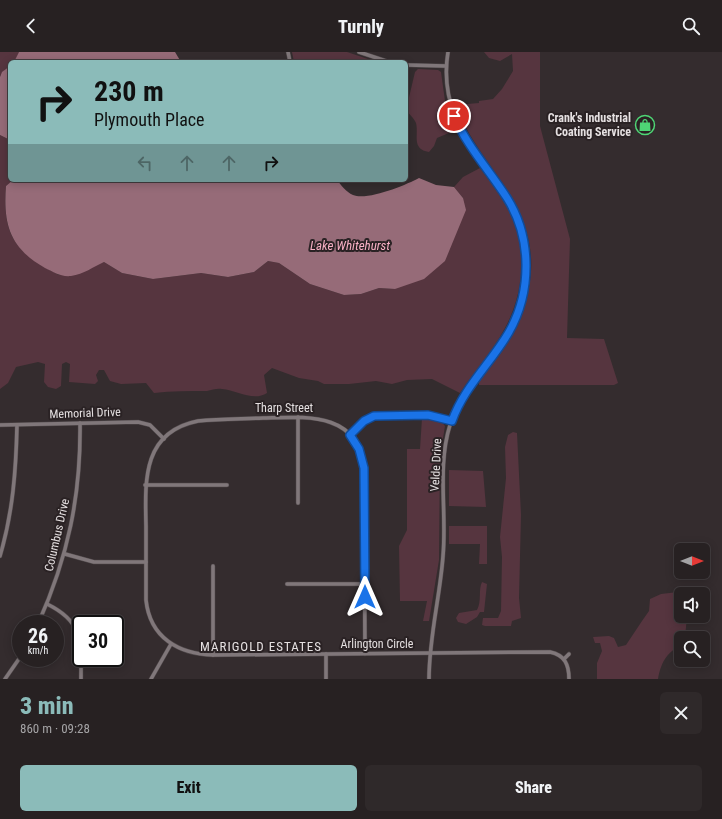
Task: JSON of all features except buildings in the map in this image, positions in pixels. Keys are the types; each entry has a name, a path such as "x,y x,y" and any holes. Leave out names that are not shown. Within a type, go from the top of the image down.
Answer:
{"street":[{"path":"359,52 383,60"},
{"name":"Velde Drive","path":"429,679 430,653 444,555 444,457 447,436 463,396 499,347 516,318 524,288 526,266 524,242 515,213 507,198 467,142 454,116 448,95 446,66 448,52"},
{"path":"408,65 446,66"},
{"path":"350,435 364,421 374,416 428,415 452,421"},
{"path":"298,417 298,503"},
{"name":"Tharp Street","path":"164,439 179,428 198,421 298,417 324,419 337,425 350,435 359,449 364,468 365,654"},
{"name":"Memorial Drive","path":"0,425 145,422 153,427 164,439"},
{"name":"Columbus Drive","path":"42,615 65,554 77,494 80,423"},
{"path":"0,556 8,525 14,488 17,425"},
{"name":"Arlington Circle","path":"164,439 156,449 150,461 146,485 146,600 150,616 157,630 171,644 191,653 214,655 550,652 557,654 564,659"},
{"path":"146,485 227,485"},
{"path":"65,554 94,562 146,562"},
{"path":"213,566 214,655"},
{"path":"287,584 365,584"},
{"path":"47,604 64,614 76,628 80,644 81,679"},
{"path":"151,679 171,644"},
{"path":"326,654 326,679"},
{"path":"569,654 564,659 569,667 570,679"},
{"path":"5,679 13,667"}],"shaded area":[{"path":"0,52 19,52 15,60 8,60 8,68 0,76"},
{"path":"292,52 347,52 368,59 368,60 294,60"},
{"path":"484,52 540,52 540,126 570,239 567,338 604,339 618,383 614,385 479,385 479,381 511,336 522,313 529,290 531,266 529,241 521,216 507,190 472,139 456,105 479,103 479,101 493,99 502,89 513,71 512,54 500,61 489,58"},
{"path":"418,69 438,70 441,72 445,101 456,130 437,138 434,146 429,152 423,150 418,145 416,123 408,112 408,102 415,72"},
{"path":"0,135 8,139 8,182 11,182 6,186 5,204 10,231 22,250 32,259 59,275 104,262 122,273 153,279 201,273 228,277 254,272 268,261 279,263 310,284 344,295 361,294 379,288 395,289 463,198 454,187 463,177 480,168 498,192 513,219 520,246 521,260 521,274 516,302 505,328 460,393 432,379 407,380 392,384 376,381 349,384 324,384 318,381 299,378 272,368 264,375 267,393 262,395 251,396 220,389 207,391 174,391 154,393 146,383 121,384 110,381 104,370 99,370 96,375 98,381 95,384 69,382 70,364 66,362 62,364 61,386 56,389 48,387 44,382 45,364 38,362 16,367 8,383 0,389"},
{"path":"422,418 441,421 445,426 440,456 439,560 429,621 423,621 427,601 400,601 399,546 407,530 407,449 420,449"},
{"path":"513,432 517,433 521,515 519,598 521,618 512,621 511,626 485,626 482,625 483,618 498,618 501,611 502,557 500,537 506,478 505,447 508,435"},
{"path":"449,470 483,471 486,507 449,506"},
{"path":"449,526 487,526 487,564 479,564 480,544 449,544"},
{"path":"482,582 487,584 484,612 480,612 477,617 466,624 458,622 456,618 459,613 477,610"},
{"path":"674,592 674,623 686,623 686,631 674,631 674,650 665,659 658,679 597,679 597,663 602,651 600,643 595,643 593,637 609,636 614,638 618,647 626,645 649,611 650,599 661,594"}],"water":[{"path":"19,52 175,52 180,60 15,60"},
{"path":"8,68 8,139 0,135 0,77 2,72"},
{"name":"Lake Whitehurst","path":"419,178 436,185 454,187 463,198 466,210 445,261 424,279 395,289 379,288 361,294 344,295 310,284 279,263 268,261 254,272 228,277 201,273 153,279 122,273 104,262 80,274 64,276 45,268 33,260 16,244 8,224 5,200 6,186 11,182 339,182 348,192 359,196 377,194"}],"place":[{"name":"Crank's Industrial Coating Service","path":"645,125"}],"district":[{"name":"MARIGOLD ESTATES","path":"261,646"}],"route":[{"path":"365,597 364,463 359,449 350,435 364,421 374,416 415,414 436,416 452,421 463,396 509,332 519,311 524,288 526,258 524,242 515,213 507,198 467,142 454,116"}]}
